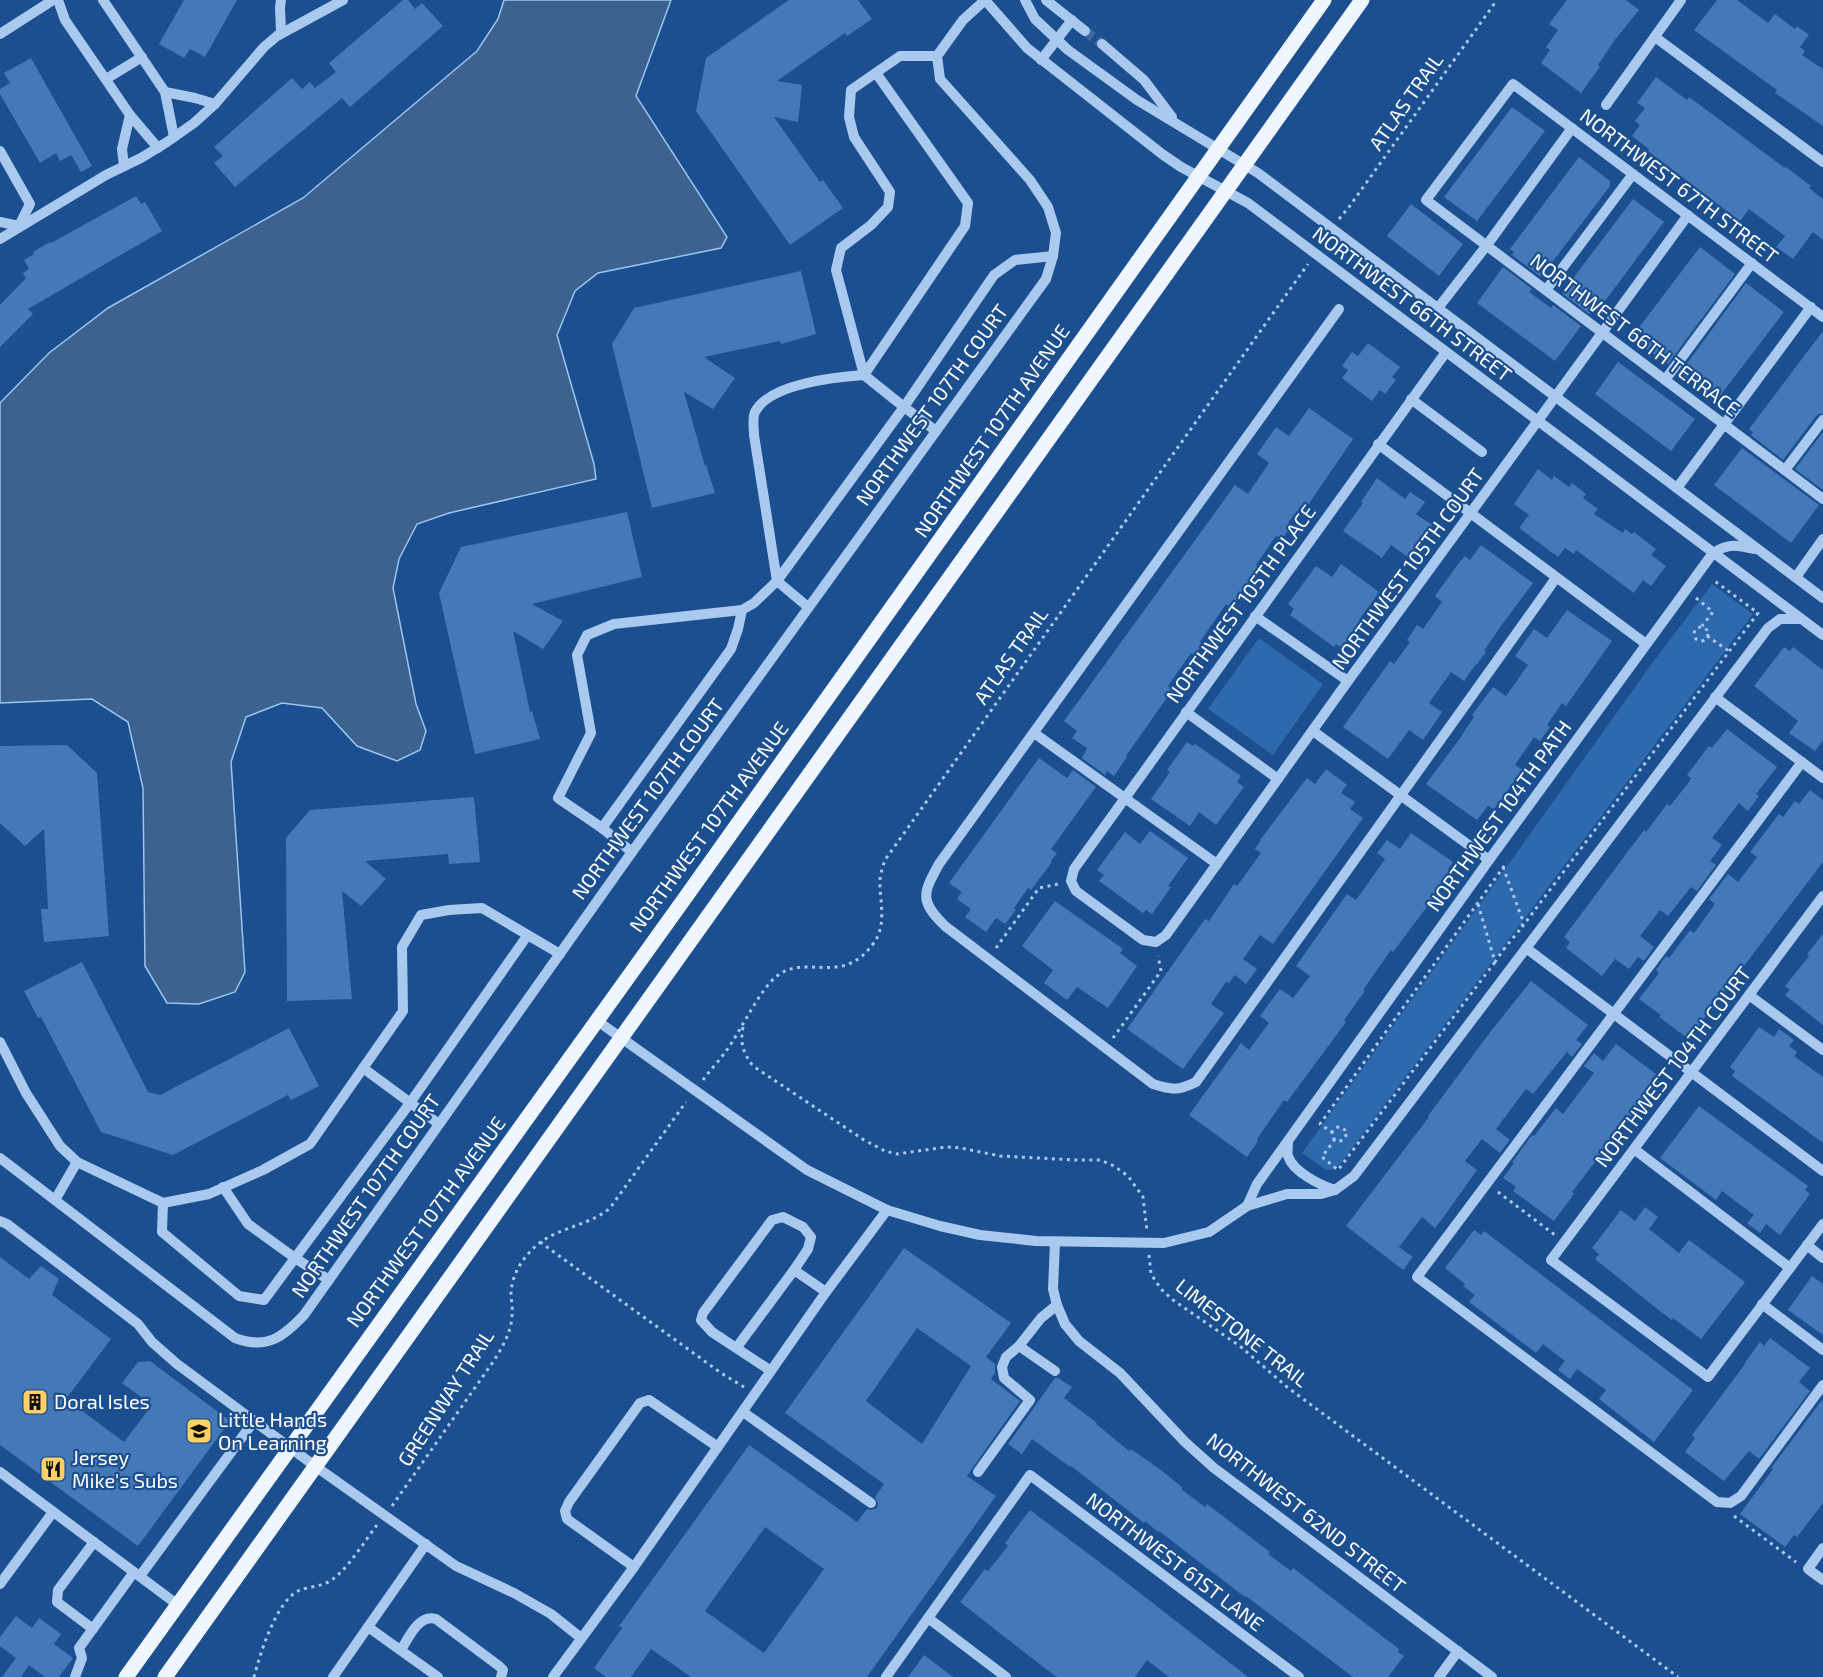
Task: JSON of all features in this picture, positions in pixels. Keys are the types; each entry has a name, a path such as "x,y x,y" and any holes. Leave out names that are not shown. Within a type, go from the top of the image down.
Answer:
{"main road":[{"name":"NORTHWEST 107TH AVENUE","path":"126,1677 1324,0"},
{"path":"165,1677 1362,0"}],"street":[{"path":"0,34 52,0"},
{"path":"58,0 65,20 130,116 158,148"},
{"path":"103,0 165,92 174,137"},
{"path":"281,0 281,33"},
{"path":"0,239 174,137 215,104 264,47 281,33 343,0"},
{"path":"936,431 864,375 836,270 841,248 871,225 888,207 890,192 854,137 849,117 851,90 900,56 937,56 963,20 985,0"},
{"name":"NORTHWEST 66TH STREET","path":"985,0 1017,38 1041,60 1162,154 1248,203 1823,635"},
{"name":"NORTHWEST 66TH STREET","path":"1025,0 1035,19 1056,41 1119,88 1258,173 1823,598"},
{"path":"1046,0 1085,31"},
{"path":"1606,105 1681,0"},
{"path":"1041,60 1072,20"},
{"path":"1655,37 1823,162"},
{"name":"NORTHWEST 66TH STREET","path":"1102,44 1144,80 1176,122"},
{"name":"NORTHWEST 107TH COURT","path":"0,1158 236,1338 249,1343 267,1342 287,1332 304,1315 632,852 1046,279 1053,256 1056,233 1048,207 1030,180 940,79 937,56"},
{"path":"106,80 142,57"},
{"path":"864,375 965,226 968,203 876,73"},
{"name":"NORTHWEST 67TH STREET","path":"1426,200 1514,84 1823,317"},
{"path":"165,92 215,104"},
{"path":"124,166 122,149 130,116"},
{"path":"1438,308 1572,128"},
{"path":"0,151 30,204 19,226"},
{"path":"1546,290 1634,174"},
{"name":"NORTHWEST 66TH TERRACE","path":"1426,200 1823,499"},
{"name":"NORTHWEST 105TH COURT","path":"1156,942 1166,934 1688,215"},
{"path":"0,222 19,226"},
{"path":"632,852 558,798 591,733 577,655 586,634 614,624 742,610 754,603 777,581 904,407 994,275 1015,260 1053,256"},
{"path":"1665,380 1752,263"},
{"path":"1677,488 1810,307"},
{"path":"1339,309 939,864 926,888 927,902 933,915 1153,1084 1170,1090 1183,1089 1196,1082 1556,578"},
{"name":"NORTHWEST 105TH PLACE","path":"1071,881 1074,869 1124,798 1446,352"},
{"path":"808,607 777,581 754,435 754,414 764,399 787,389 829,377 864,375"},
{"path":"1411,399 1482,452"},
{"path":"1785,470 1823,420"},
{"path":"1378,444 1646,644"},
{"path":"1796,577 1823,539"},
{"path":"1713,552 1725,546 1739,545 1758,549"},
{"name":"NORTHWEST 104TH PATH","path":"1247,1206 1257,1184 1713,552"},
{"path":"602,828 730,649 742,610"},
{"path":"1255,616 1348,681"},
{"path":"596,1020 807,1170 887,1210 980,1235 1055,1242 1164,1243 1209,1232 1247,1206 1287,1194 1321,1194 1335,1190 1354,1176 1767,628 1780,620 1801,619"},
{"path":"1715,696 1823,778"},
{"path":"1186,712 1278,779"},
{"path":"1313,731 1489,860"},
{"path":"1034,734 1217,864"},
{"path":"1802,762 1417,1277 1717,1502 1730,1503 1741,1496 1823,1385"},
{"path":"1071,881 1076,891 1133,933 1143,939 1156,942"},
{"name":"NORTHWEST 104TH COURT","path":"1762,1305 1708,1377 1551,1260 1823,896"},
{"path":"0,1042 26,1093 60,1146 77,1162 163,1203 209,1194 263,1170 310,1144 403,1011 402,947 421,915 449,910 482,909 560,954"},
{"path":"163,1203 162,1232 239,1296 264,1300 410,1103 527,936"},
{"path":"1526,948 1823,1171"},
{"path":"1749,995 1823,1050"},
{"path":"363,1068 439,1124"},
{"path":"1288,1141 1288,1156 1295,1167 1319,1185 1335,1190"},
{"path":"1634,1149 1790,1268"},
{"path":"55,1200 77,1162"},
{"path":"223,1187 248,1224 329,1280"},
{"path":"553,1677 634,1567 826,1292 887,1210"},
{"path":"737,1347 808,1249 811,1237 803,1227 783,1217 772,1220 703,1313 701,1320 712,1332 771,1371"},
{"path":"0,1221 138,1324 152,1342 177,1364 315,1466 456,1566 514,1593 551,1614 581,1638"},
{"path":"1823,1224 1762,1305 1823,1350"},
{"name":"NORTHWEST 62ND STREET","path":"1055,1242 1053,1289 1065,1324 1079,1341 1120,1373 1185,1442 1214,1468 1492,1677"},
{"path":"1807,1245 1823,1258"},
{"path":"794,1270 826,1292"},
{"path":"978,1472 1030,1400 1004,1378 1002,1367 1006,1357 1019,1346 1041,1318 1057,1305"},
{"path":"1019,1346 1055,1371"},
{"path":"634,1567 567,1519 565,1511 569,1502 640,1403 649,1400 718,1447"},
{"path":"742,1412 871,1503"},
{"path":"75,1677 82,1658 79,1648 254,1421"},
{"path":"0,1472 178,1605"},
{"name":"NORTHWEST 61ST LANE","path":"928,1618 1030,1475 1296,1676"},
{"path":"0,1584 53,1512"},
{"path":"93,1629 57,1602 58,1590 94,1542"},
{"path":"333,1677 426,1544"},
{"path":"1823,1548 1808,1569 1823,1580"},
{"path":"400,1650 422,1619 429,1617 436,1619 499,1666 503,1670 501,1677"},
{"path":"886,1677 928,1618 1006,1677"},
{"path":"368,1627 438,1677"},
{"path":"1439,1677 1458,1651"}],"path":[{"name":"ATLAS TRAIL","path":"1338,220 1350,207 1497,0"},
{"name":"ATLAS TRAIL","path":"743,1025 765,990 777,976 791,968 827,969 847,966 873,944 883,915 879,886 885,860 1308,262"},
{"path":"1335,1140 1322,1157 1338,1170 1758,613 1712,579 1707,586"},
{"path":"1685,590 1713,612 1702,627"},
{"path":"1697,600 1702,592"},
{"path":"1702,627 1707,631 1707,636 1705,640 1700,641 1694,637 1694,630 1702,627"},
{"path":"1707,636 1742,662"},
{"path":"1335,1140 1333,1133 1320,1124 1509,859"},
{"path":"1503,867 1523,921 1522,927"},
{"path":"988,959 1039,888 1071,881"},
{"path":"1478,904 1495,962"},
{"path":"1106,1048 1161,971 1156,942"},
{"path":"1504,950 1518,960"},
{"name":"GREENWAY TRAIL","path":"254,1677 268,1635 287,1600 297,1592 331,1581 340,1573 385,1515 504,1345 512,1316 511,1290 514,1278 527,1255 540,1242 558,1232 597,1218 610,1208 694,1090 726,1052 743,1025"},
{"name":"LIMESTONE TRAIL","path":"743,1025 741,1040 745,1056 753,1066 864,1140 885,1151 897,1154 946,1147 1000,1156 1100,1160 1114,1166 1128,1176 1143,1197 1151,1274 1161,1289 1173,1300 1241,1347 1287,1387 1678,1677"},
{"path":"1333,1133 1337,1128 1345,1131 1344,1139 1335,1140"},
{"path":"1487,1184 1564,1242"},
{"path":"540,1242 712,1366 756,1394"},
{"path":"1730,1503 1733,1514 1792,1560 1808,1569"}],"shaded area":[{"path":"504,0 671,0 636,96 727,237 721,248 598,273 575,291 557,335 594,464 596,479 449,513 417,524 399,559 393,588 416,704 426,731 420,750 397,761 357,746 322,708 282,703 246,717 231,762 245,972 235,992 199,1004 167,1003 145,966 143,788 128,722 92,699 0,703 0,403 49,353 108,308 303,198 477,51 498,19"},
{"path":"1712,584 1753,614 1341,1163 1332,1170 1326,1170 1302,1153 1653,662"},
{"path":"1259,638 1323,684 1273,755 1208,709"}],"building":[{"path":"184,0 237,0 205,57 190,49 184,58 159,44"},
{"path":"403,0 408,0 415,9 422,3 443,26 350,107 342,98 235,187 214,163 223,156 214,147 292,78 302,89 310,82 315,88 336,72 329,63"},
{"path":"789,0 858,0 872,19 847,36 845,33 777,81 802,85 798,122 774,117 820,182 823,180 843,208 790,245 696,111 706,58"},
{"path":"1567,0 1626,0 1639,10 1614,41 1598,65 1600,67 1581,93 1541,63 1550,50 1546,47 1558,30 1549,24"},
{"path":"1717,0 1737,0 1768,23 1775,14 1795,29 1797,26 1809,35 1800,47 1805,51 1802,55 1823,69 1823,126 1775,93 1777,90 1694,30"},
{"path":"31,58 92,166 81,172 71,155 60,161 56,153 40,163 0,94 0,89 10,83 4,73"},
{"path":"1656,77 1687,100 1689,97 1811,186 1809,188 1823,199 1823,240 1813,232 1793,259 1776,247 1785,236 1749,209 1740,221 1648,151 1649,149 1632,136 1640,125 1635,121 1645,108 1637,103"},
{"path":"1512,107 1545,131 1477,221 1444,197"},
{"path":"1579,157 1610,181 1610,186 1541,277 1512,255 1514,252 1510,249"},
{"path":"136,196 141,204 145,202 162,231 28,309 33,314 0,347 0,305 26,278 23,273 29,269 24,260 50,242"},
{"path":"1633,199 1664,222 1596,313 1593,310 1589,314 1562,293"},
{"path":"1411,204 1463,244 1439,276 1387,236"},
{"path":"1700,247 1735,274 1668,364 1631,338"},
{"path":"1503,267 1532,289 1529,292 1551,308 1553,305 1581,326 1555,361 1477,303"},
{"path":"801,271 816,334 781,344 780,341 704,357 735,378 713,409 684,392 715,493 652,508 612,344 634,308"},
{"path":"1746,283 1784,312 1716,401 1680,373"},
{"path":"1823,331 1823,413 1817,415 1783,460 1751,435 1753,432 1749,429"},
{"path":"1368,343 1400,367 1392,377 1396,380 1385,394 1380,390 1372,401 1342,378 1348,370 1342,366 1352,352 1358,356"},
{"path":"1618,362 1695,419 1671,451 1595,394"},
{"path":"1309,408 1353,439 1308,505 1304,502 1288,523 1292,525 1282,539 1276,536 1256,565 1261,568 1232,608 1226,604 1200,642 1203,644 1194,655 1191,653 1168,686 1173,689 1114,776 1107,771 1105,775 1082,758 1087,748 1072,738 1077,731 1064,721 1235,485 1248,494 1269,463 1257,454 1276,427 1289,436"},
{"path":"1823,432 1823,490 1795,469"},
{"path":"1742,448 1819,505 1791,543 1714,485"},
{"path":"1538,469 1552,480 1554,476 1569,487 1572,483 1586,494 1583,498 1598,509 1594,514 1623,533 1625,529 1632,534 1634,532 1656,549 1651,555 1666,566 1651,586 1643,580 1634,593 1576,550 1574,554 1565,548 1558,557 1519,528 1529,515 1514,504"},
{"path":"1377,478 1405,499 1410,492 1425,502 1416,514 1432,525 1408,557 1391,545 1382,558 1343,531"},
{"path":"627,512 642,577 532,604 563,621 543,649 513,631 530,712 532,711 540,739 475,754 439,593 461,547"},
{"path":"1481,545 1533,583 1464,681 1451,672 1429,703 1442,712 1423,740 1409,730 1388,759 1343,727 1390,661 1394,664 1410,642 1407,640 1417,625 1423,629 1442,602 1435,596 1458,564 1465,556 1470,560"},
{"path":"1341,564 1379,592 1359,620 1362,621 1342,648 1336,644 1334,647 1290,615 1294,609 1288,604 1316,566 1332,577"},
{"path":"1567,610 1612,641 1566,706 1562,703 1547,725 1550,727 1540,741 1534,737 1515,765 1523,770 1494,809 1488,806 1477,820 1426,784 1458,741 1474,717 1472,715 1493,687 1506,696 1528,665 1515,656 1534,629 1547,638"},
{"path":"1784,647 1790,651 1793,647 1823,670 1823,740 1815,751 1789,733 1798,721 1754,686"},
{"path":"1727,729 1777,767 1756,794 1759,796 1748,811 1739,803 1712,838 1722,845 1710,861 1716,865 1697,891 1691,887 1668,916 1660,910 1640,936 1654,947 1644,961 1638,957 1629,969 1615,959 1602,976 1566,948 1570,942 1564,937 1644,830 1646,832 1667,804 1670,806 1689,782 1691,778 1687,775 1709,746 1712,748"},
{"path":"1187,742 1193,746 1195,744 1241,776 1237,782 1244,787 1216,825 1199,812 1190,826 1151,799 1170,772 1167,770"},
{"path":"67,745 97,773 109,936 44,942 41,909 48,909 44,829 25,846 0,823 0,746"},
{"path":"1039,758 1067,778 1073,770 1096,787 1051,849 1057,853 1052,862 1031,890 1028,888 1014,908 1016,910 1005,924 996,918 986,932 965,917 971,909 957,899 962,892 949,883"},
{"path":"1326,769 1347,785 1341,793 1355,802 1350,809 1363,818 1273,944 1260,935 1243,959 1257,969 1246,984 1235,975 1229,983 1226,982 1211,1004 1224,1013 1183,1069 1127,1029 1205,919 1209,921 1234,884 1237,886 1261,853 1255,849 1260,840 1307,778 1315,784"},
{"path":"1810,790 1823,800 1823,862 1693,1033 1691,1031 1686,1037 1639,999 1659,973 1656,970 1666,956 1669,958 1690,930 1694,933 1715,904 1709,899 1728,874 1738,882 1757,857 1750,852 1779,814 1783,817 1795,801 1799,804"},
{"path":"474,797 480,862 449,864 448,854 365,861 386,879 361,906 342,891 352,999 287,1001 286,838 310,810"},
{"path":"1150,831 1188,858 1152,914 1146,910 1143,913 1099,881 1104,875 1097,870 1125,832 1140,844"},
{"path":"1411,833 1453,862 1448,869 1453,872 1393,952 1391,950 1344,1020 1346,1022 1287,1102 1284,1100 1247,1157 1189,1115 1241,1043 1249,1050 1269,1023 1260,1016 1280,989 1293,998 1310,976 1296,966 1347,894 1356,900 1385,859 1377,853 1387,840 1400,849"},
{"path":"1055,901 1123,949 1120,953 1137,966 1108,1008 1077,987 1067,1000 1044,983 1053,970 1022,946"},
{"path":"1823,934 1823,1025 1785,995 1790,990 1785,986"},
{"path":"82,962 148,1092 160,1095 289,1028 319,1086 291,1100 288,1095 173,1155 101,1132 41,1017 38,1018 24,991"},
{"path":"1531,981 1588,1025 1576,1040 1582,1044 1572,1057 1567,1052 1533,1094 1526,1089 1496,1129 1510,1140 1500,1153 1482,1139 1465,1161 1477,1170 1445,1215 1435,1228 1422,1217 1399,1247 1413,1257 1403,1270 1346,1226"},
{"path":"1759,1027 1774,1037 1779,1029 1794,1040 1789,1046 1797,1052 1794,1056 1823,1077 1823,1143 1732,1076 1735,1071 1730,1067"},
{"path":"1616,1044 1656,1074 1651,1080 1656,1083 1572,1192 1574,1194 1554,1221 1513,1191 1516,1187 1503,1178 1532,1135 1534,1136 1556,1108 1563,1114 1594,1073 1584,1066 1594,1053 1603,1061"},
{"path":"1699,1106 1808,1186 1805,1190 1810,1194 1780,1235 1766,1224 1760,1233 1747,1223 1754,1215 1722,1191 1716,1200 1660,1158"},
{"path":"1645,1207 1658,1217 1649,1229 1679,1253 1689,1240 1745,1282 1701,1339 1661,1312 1595,1259 1599,1254 1592,1248 1621,1210 1635,1221"},
{"path":"1474,1230 1481,1235 1484,1231 1693,1390 1654,1442 1599,1399 1606,1390 1577,1369 1570,1379 1558,1370 1565,1361 1543,1344 1536,1353 1469,1302 1475,1295 1445,1268"},
{"path":"904,1248 1011,1323 986,1357 995,1364 995,1373 991,1379 1020,1401 967,1476 996,1496 867,1677 691,1677 651,1649 631,1677 606,1677 594,1668 622,1628 619,1626 749,1445 857,1522 867,1509 877,1508 878,1503 875,1497 884,1484 785,1413","holes":["917,1328 971,1366 922,1444 866,1401","765,1527 824,1569 764,1653 705,1611"]},
{"name":"Doral Isles","path":"0,1257 29,1279 41,1266 59,1279 52,1295 111,1339 66,1399 124,1442 152,1405 122,1383 138,1362 150,1361 230,1421 138,1546 0,1445"},
{"path":"1812,1276 1823,1284 1823,1335 1788,1310"},
{"path":"1770,1338 1810,1368 1799,1382 1810,1391 1759,1459 1749,1451 1724,1481 1685,1452 1695,1438 1692,1435 1760,1342 1764,1346"},
{"path":"1055,1378 1072,1387 1064,1398 1129,1451 1131,1449 1161,1470 1183,1488 1181,1489 1205,1507 1207,1504 1270,1552 1268,1554 1291,1571 1293,1568 1399,1649 1398,1652 1404,1656 1388,1677 1353,1677 1032,1439 1022,1454 1008,1444"},
{"path":"1822,1400 1823,1503 1797,1537 1794,1535 1785,1547 1740,1514"},
{"path":"1030,1510 1248,1677 1169,1677 1147,1660 1135,1677 1057,1677 1047,1670 960,1602 985,1569 988,1571 1008,1546 1005,1543"},
{"path":"16,1616 32,1628 39,1618 61,1634 54,1644 73,1658 59,1677 45,1677 29,1665 21,1677 2,1677 16,1658 0,1646 0,1637"},
{"path":"924,1655 953,1677 908,1677"}],"tunnel":[{"path":"1085,31 1102,44"}],"place":[{"name":"Doral Isles","path":"35,1402"},
{"name":"Little Hands On Learning","path":"199,1431"},
{"name":"Jersey Mike's Subs","path":"53,1469"}]}
